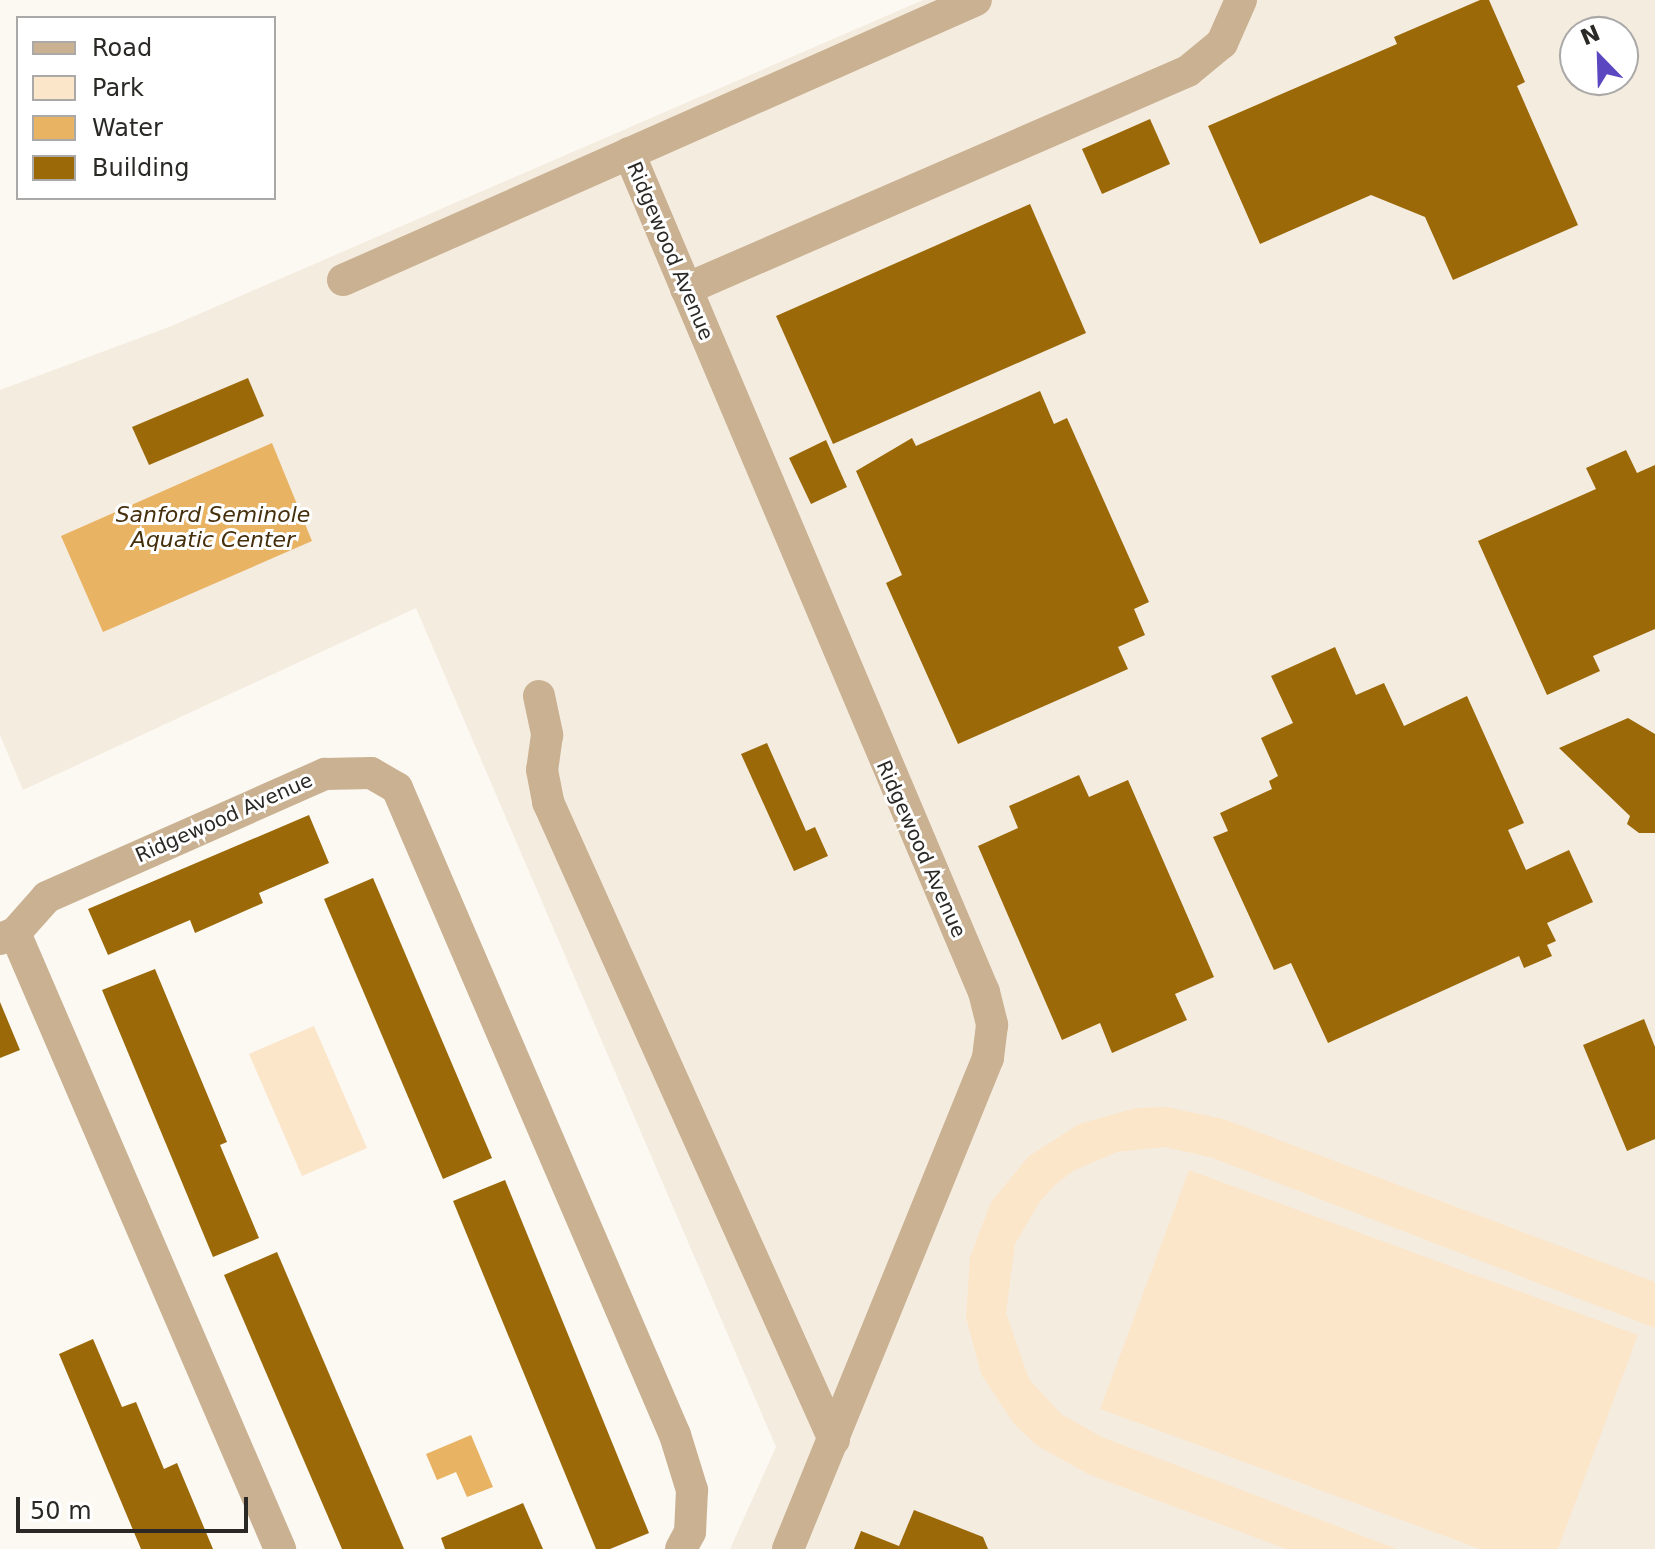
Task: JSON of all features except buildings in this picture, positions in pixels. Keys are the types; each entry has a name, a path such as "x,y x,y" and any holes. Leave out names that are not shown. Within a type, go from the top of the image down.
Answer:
{"street":[{"name":"Ridgewood Avenue","path":"343,280 976,0"},
{"path":"686,289 1188,71 1222,43 1241,0"},
{"name":"Ridgewood Avenue","path":"629,153 990,1007 991,1050 788,1549"},
{"path":"539,696 547,735 542,770 548,802 834,1440"},
{"name":"Ridgewood Avenue","path":"280,1549 7,936 47,897 325,774 371,773 397,788 675,1435 693,1501 690,1532 681,1549"}],"shaded area":[{"path":"923,0 1655,0 1655,1549 730,1549 776,1447 416,608 23,790 0,735 0,390 169,327"}],"green space":[{"path":"314,1026 367,1148 302,1176 249,1054"},
{"path":"1166,1107 1224,1119 1655,1282 1655,1328 1210,1157 1164,1147 1117,1152 1073,1171 1055,1185 1039,1203 1015,1244 1006,1313 1029,1379 1061,1414 1102,1437 1397,1549 1286,1549 1088,1474 1036,1445 1014,1424 981,1374 966,1317 970,1257 991,1202 1029,1156 1079,1124 1136,1108"},
{"path":"1189,1170 1638,1335 1558,1549 1480,1549 1100,1409"}],"water":[{"name":"Sanford Seminole Aquatic Center","path":"272,443 312,541 103,632 61,536"},
{"path":"471,1435 493,1487 467,1497 456,1472 437,1480 426,1454"}]}
